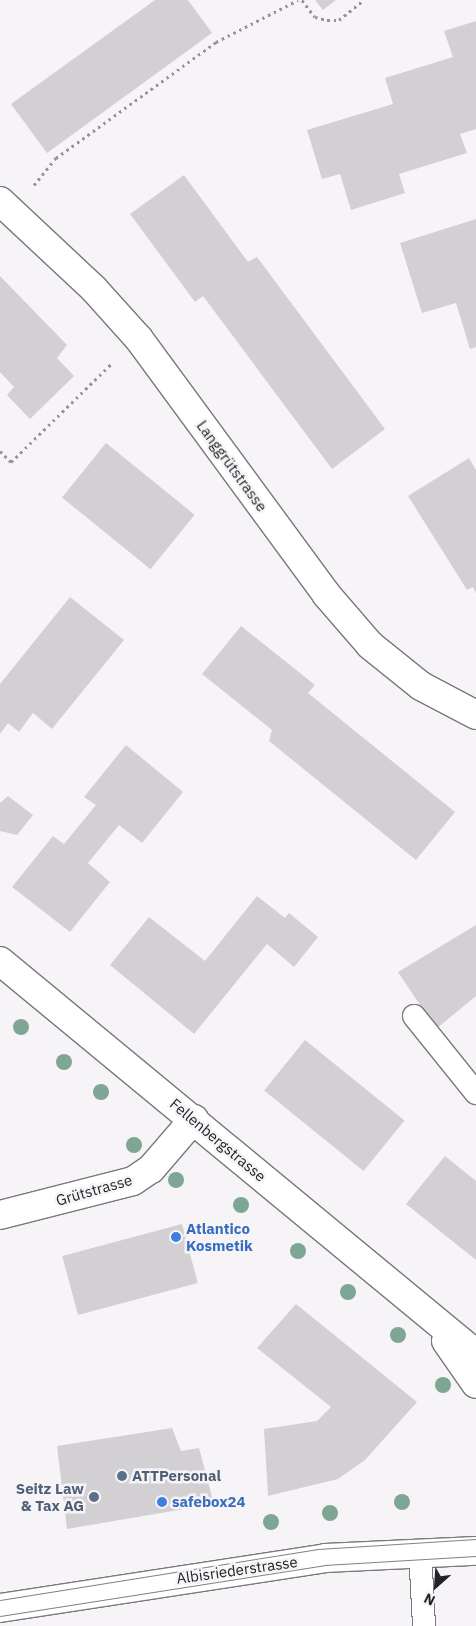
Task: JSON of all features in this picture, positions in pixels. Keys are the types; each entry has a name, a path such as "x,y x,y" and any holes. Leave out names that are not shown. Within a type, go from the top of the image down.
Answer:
{"street":[{"name":"Langgrütstrasse","path":"0,201 94,289 139,338 326,594 370,645 421,686 476,715"},
{"name":"Fellenbergstrasse","path":"0,961 194,1119 432,1322 476,1354"},
{"name":"Grütstrasse","path":"0,1215 133,1181 156,1164 194,1119"},
{"name":"Fellenbergstrasse","path":"432,1322 476,1384"},
{"name":"Albisriederstrasse","path":"0,1608 325,1558 420,1552 476,1551"}],"lane":[{"path":"414,1016 476,1093"},
{"path":"420,1552 424,1626"}],"path":[{"path":"30,191 56,158 216,42 298,0"},
{"path":"302,0 315,17 339,20 364,0"},
{"path":"0,451 11,462 115,361"}],"building":[{"path":"155,0 188,0 212,33 47,153 11,104"},
{"path":"315,0 336,0 323,10"},
{"path":"476,21 476,129 460,134 467,153 399,174 405,193 351,210 340,174 322,179 307,130 393,104 385,78 453,57 444,31"},
{"path":"184,175 248,262 257,257 385,429 332,469 203,296 195,302 130,214"},
{"path":"476,219 476,347 470,349 456,303 422,313 400,243"},
{"path":"0,276 67,345 57,358 74,376 30,419 7,395 14,387 0,372"},
{"path":"106,443 195,515 151,569 62,497"},
{"path":"469,458 476,470 476,593 473,587 467,590 408,496"},
{"path":"70,597 124,640 52,729 33,713 19,732 8,723 0,734 0,684"},
{"path":"241,626 315,685 308,693 455,812 416,860 269,741 272,730 202,674"},
{"path":"126,745 183,792 142,843 119,825 88,863 110,882 70,932 12,887 53,836 64,844 96,805 84,797"},
{"path":"8,796 33,815 17,835 0,831 0,803"},
{"path":"257,896 285,918 289,913 318,937 294,967 267,944 194,1034 110,965 149,917 205,961"},
{"path":"476,925 476,996 436,1029 398,972"},
{"path":"305,1040 404,1121 364,1171 264,1091"},
{"path":"445,1156 476,1181 476,1260 406,1204"},
{"path":"182,1224 198,1283 78,1315 62,1256"},
{"path":"296,1304 417,1402 365,1460 338,1479 268,1496 264,1429 317,1421 331,1407 257,1348"},
{"path":"172,1428 181,1451 199,1448 214,1504 67,1529 57,1446"}],"tram line":[{"path":"0,1600 318,1549 476,1539"},
{"path":"0,1616 324,1565 476,1556"}],"place":[{"name":"Atlantico Kosmetik","path":"176,1237"},
{"name":"ATTPersonal","path":"122,1476"},
{"name":"Seitz Law & Tax AG","path":"94,1497"},
{"name":"safebox24","path":"162,1502"}]}
